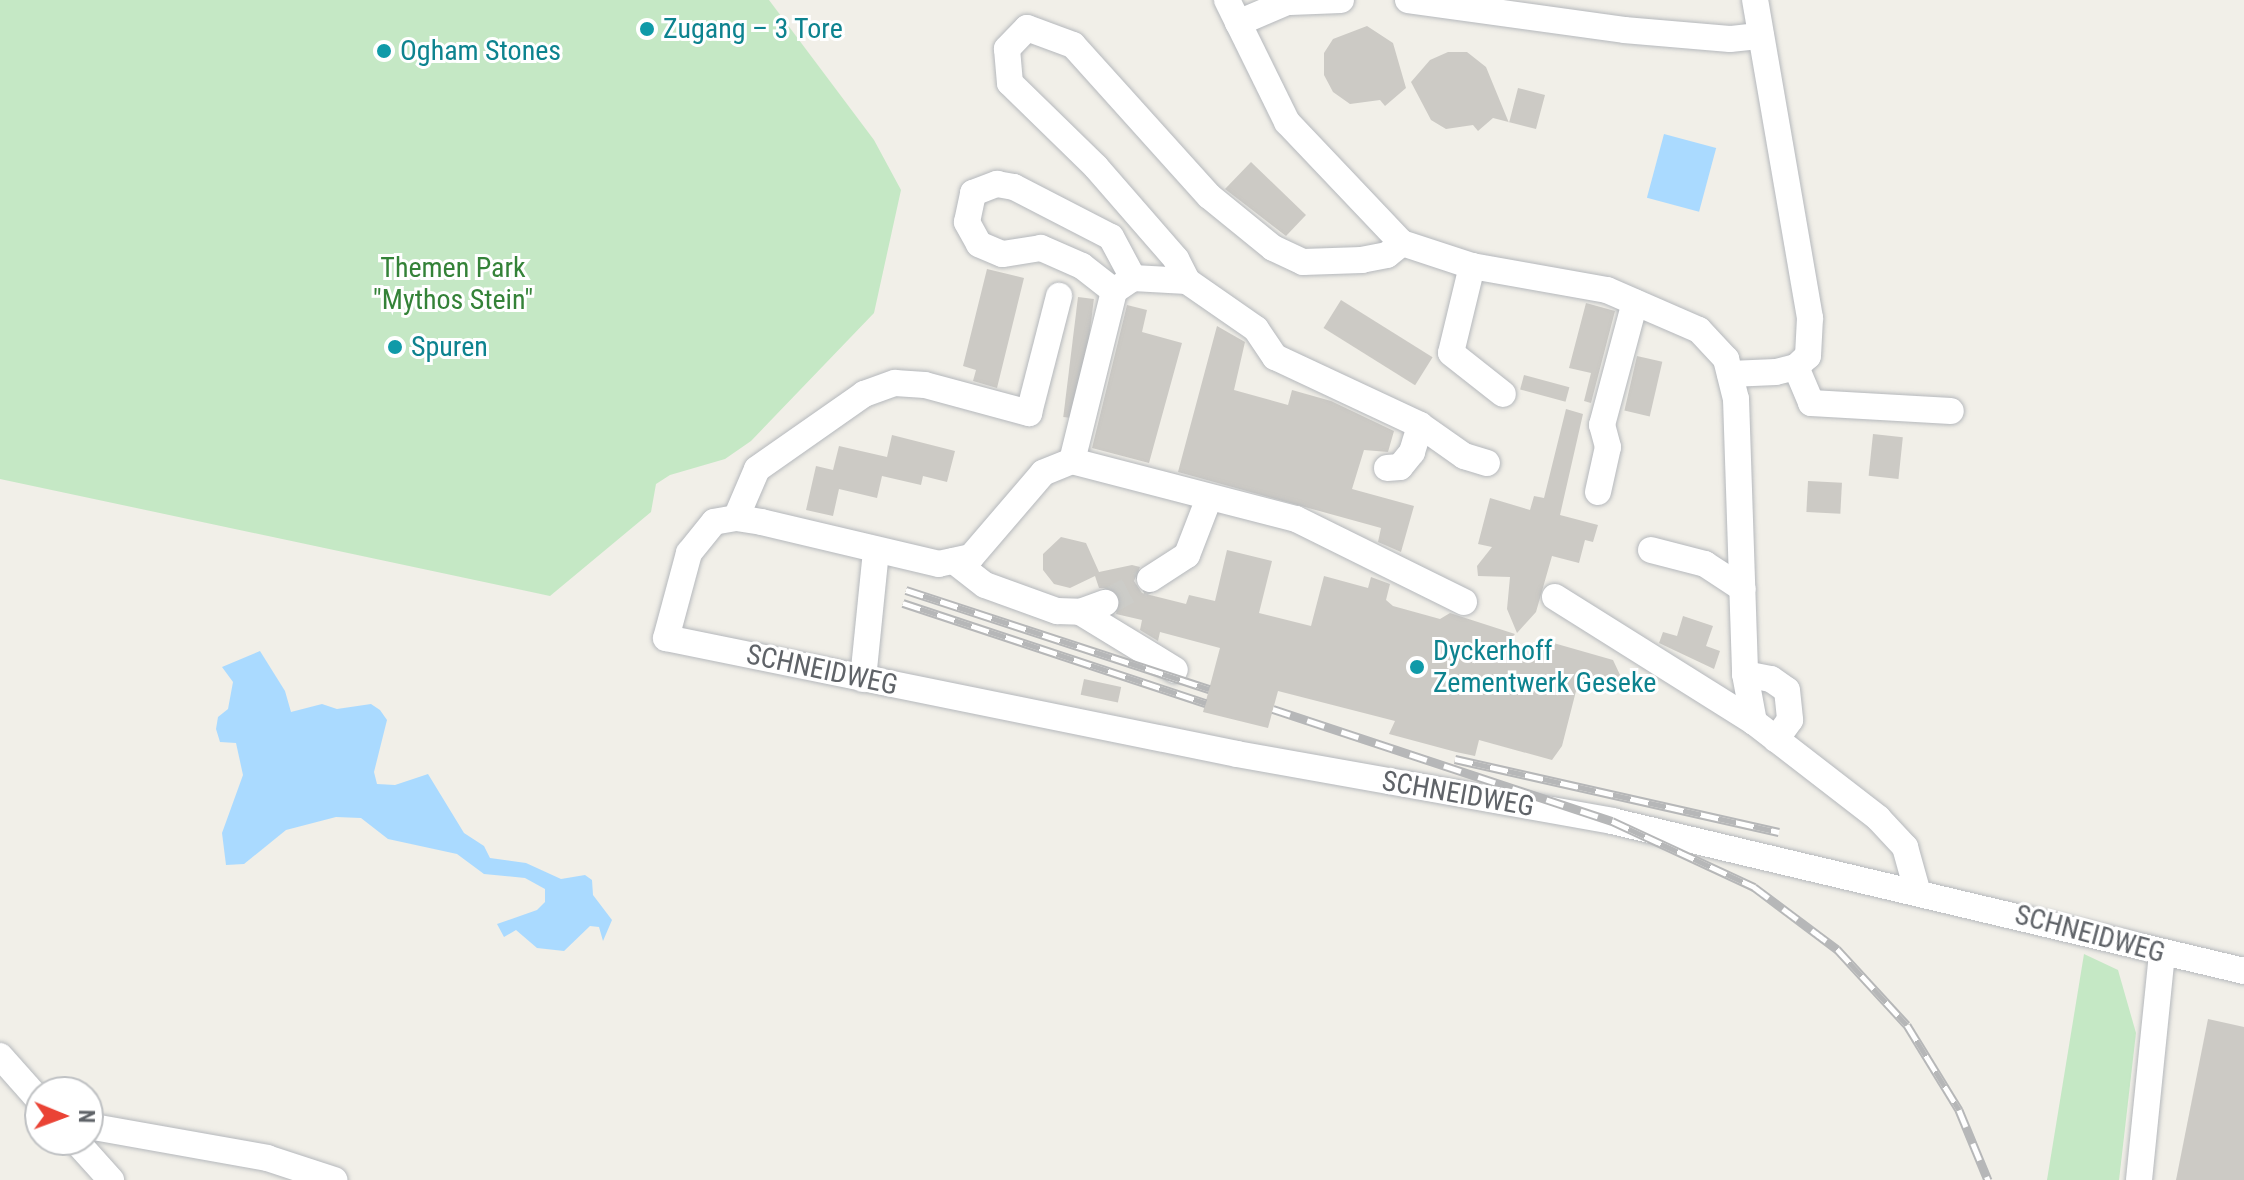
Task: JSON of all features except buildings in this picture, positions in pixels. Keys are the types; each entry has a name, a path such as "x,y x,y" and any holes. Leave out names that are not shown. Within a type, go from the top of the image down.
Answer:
{"street":[{"path":"1341,0 1291,1 1232,12 1287,122 1402,243 1472,266 1607,290 1699,330 1726,359 1736,399 1745,674 1754,722"},
{"path":"1408,0 1624,30 1730,39 1761,36"},
{"path":"1730,374 1796,367 1808,356 1810,318 1755,0"},
{"path":"1402,243 1387,255 1362,260 1303,262 1273,248 1209,196 1073,45 1027,28 1007,49 1010,83 1096,167 1176,259 1187,281 1256,329 1275,357 1420,425 1464,456 1487,463"},
{"path":"1072,461 1123,284 1111,237 1014,187 997,184 973,193 967,222 979,244 1002,254 1041,248 1123,284 1187,281"},
{"path":"1472,266 1451,353 1503,394"},
{"path":"1059,296 1029,413 925,385 895,383 864,394 757,469 736,518 939,564 971,557 1043,473 1072,461 1296,519 1464,602"},
{"path":"1598,492 1608,447 1602,425 1635,302"},
{"path":"1796,367 1811,403 1951,411"},
{"path":"1387,468 1400,467 1412,452 1420,425"},
{"path":"1150,579 1187,555 1209,498"},
{"name":"SCHNEIDWEG","path":"736,518 714,522 689,553 666,638 863,679 1612,821 1917,890 2162,954 2244,971"},
{"path":"1651,550 1705,564 1743,589"},
{"path":"863,679 876,551"},
{"path":"954,561 985,585 1057,611 1092,608 1175,670"},
{"path":"1555,597 1754,722 1878,818 1905,847 1917,890"},
{"path":"1745,674 1771,679 1787,690 1790,720 1776,739"},
{"path":"2139,1180 2162,954"},
{"path":"0,1056 24,1083"},
{"path":"104,1129 267,1158 334,1180"},
{"path":"89,1156 111,1180"}],"green space":[{"name":"Themen Park \"Mythos Stein\"","path":"0,0 769,0 874,140 901,190 874,313 751,441 725,459 670,475 656,484 651,512 550,596 0,479"},
{"path":"2084,954 2118,970 2136,1033 2119,1180 2047,1180"}],"water":[{"path":"1664,134 1716,148 1699,212 1647,198"},
{"path":"260,651 285,691 291,712 322,704 337,709 371,704 380,710 387,720 374,772 377,784 395,785 428,774 464,833 484,846 490,858 526,863 561,879 585,875 592,880 593,895 612,920 603,941 599,927 590,926 564,951 537,948 516,930 504,937 497,924 537,910 545,902 545,889 525,878 484,874 457,854 388,839 361,818 336,817 286,830 244,864 226,865 222,833 243,775 236,743 220,742 216,729 218,717 228,709 233,682 222,667"}],"tunnel":[{"path":"1105,603 1150,579"}],"railway":[{"path":"906,590 1209,689"},
{"path":"903,603 1206,703"},
{"path":"1273,709 1612,821 1754,887 1837,949 1907,1025 1959,1110 1988,1180"},
{"path":"1455,759 1779,832"}],"place":[{"name":"Zugang – 3 Tore","path":"647,29"},
{"name":"Ogham Stones","path":"384,51"},
{"name":"Spuren","path":"395,347"},
{"name":"Dyckerhoff Zementwerk Geseke","path":"1417,667"}]}
